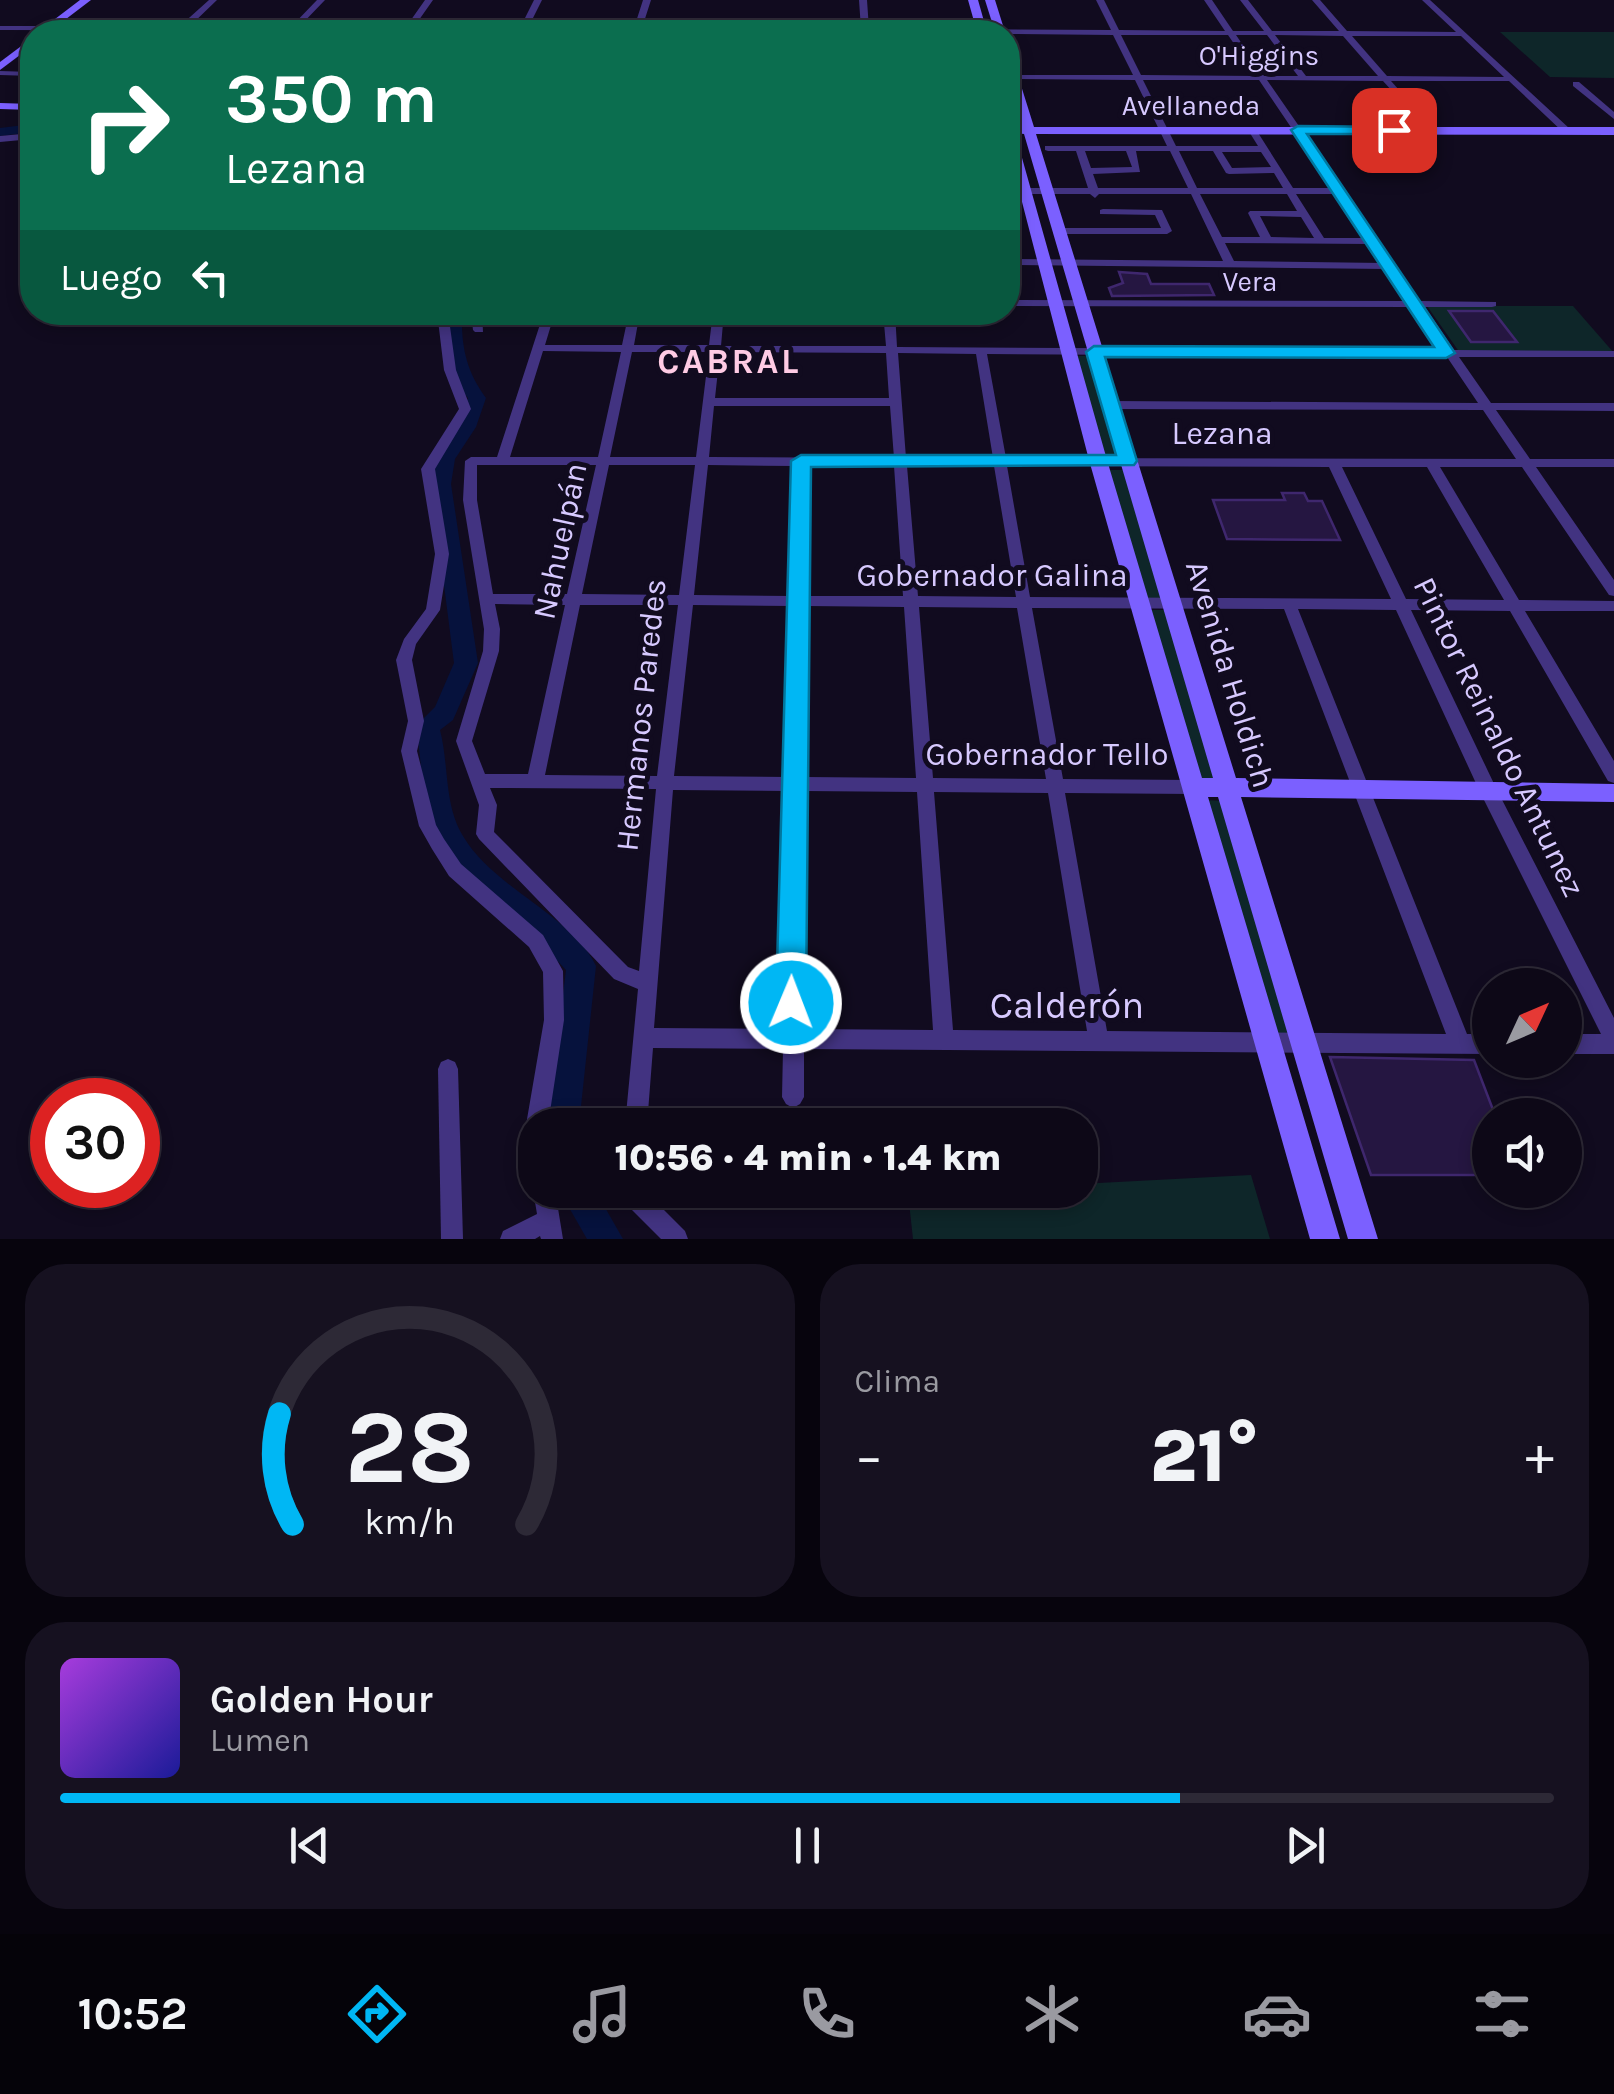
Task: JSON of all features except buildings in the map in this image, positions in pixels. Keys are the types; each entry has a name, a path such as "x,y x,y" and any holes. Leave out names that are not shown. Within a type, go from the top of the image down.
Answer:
{"street":[{"path":"59,20 86,0"},
{"path":"79,20 104,0"},
{"path":"191,20 213,0"},
{"path":"302,20 321,0"},
{"path":"1100,0 1230,264"},
{"path":"1208,0 1446,353 1614,592"},
{"path":"1244,0 1304,78"},
{"path":"1316,0 1430,130"},
{"path":"1426,0 1566,131"},
{"path":"1020,32 1462,34"},
{"path":"2,74 20,54"},
{"name":"O'Higgins","path":"1020,77 1511,78"},
{"path":"1576,84 1614,116"},
{"name":"Avenida Holdich","path":"1020,105 1364,1239"},
{"name":"Avellaneda","path":"1020,130 1614,131"},
{"path":"1252,130 1321,241"},
{"path":"1048,148 1264,150"},
{"path":"1080,148 1109,232"},
{"path":"1087,170 1137,170 1130,148"},
{"path":"1216,149 1228,171 1278,170"},
{"path":"1020,190 1338,191"},
{"name":"Avenida Holdich","path":"1020,200 1044,262 1325,1239"},
{"path":"1060,232 1167,231 1159,212 1102,212"},
{"path":"1268,240 1253,214 1305,214"},
{"path":"1218,240 1371,241"},
{"path":"1020,262 1387,266"},
{"name":"Vera","path":"1020,303 1492,304"},
{"path":"444,325 450,370 466,402 461,422 428,468 442,540 439,591 433,610 409,643 404,660 416,721 409,752 428,826 446,857 536,941 553,971 556,1006 541,1108"},
{"path":"479,325 480,330"},
{"path":"503,460 546,325"},
{"name":"Nahuelpán","path":"535,780 632,325"},
{"name":"Hermanos Paredes","path":"638,1108 665,782 717,325"},
{"path":"889,325 944,1040"},
{"path":"538,348 1614,354"},
{"path":"981,352 1099,1041"},
{"path":"709,402 895,402"},
{"path":"1110,405 1614,406"},
{"name":"Lezana","path":"489,599 470,500 471,461 1614,463"},
{"path":"793,1098 790,1039 801,461"},
{"name":"Pintor Reinaldo Antunez","path":"1333,461 1489,792 1614,1041"},
{"path":"1431,462 1614,776"},
{"path":"489,599 490,651 464,741 488,805 485,834 621,973 647,984"},
{"name":"Gobernador Galina","path":"489,599 1614,606"},
{"path":"1290,604 1460,1044"},
{"name":"Gobernador Tello","path":"479,782 1614,793"},
{"name":"Calderón","path":"644,1038 1472,1044"},
{"path":"1582,1043 1614,1041"},
{"path":"448,1069 452,1239"},
{"path":"646,1208 673,1236"},
{"path":"512,1239 551,1230"}],"green space":[{"path":"1500,32 1614,32 1614,78 1550,77"},
{"path":"1427,306 1573,306 1614,353 1460,353"},
{"path":"1074,356 1091,356 1121,455 1102,455"},
{"path":"1106,470 1125,470 1164,598 1143,598"},
{"path":"1147,610 1168,610 1220,778 1195,778"},
{"path":"1202,800 1227,801 1299,1034 1269,1033"},
{"path":"1251,1175 1270,1239 913,1239 910,1208 1098,1208 1098,1183"}],"waterway":[{"path":"0,132 20,130"},
{"path":"454,325 456,358 463,379 477,398 473,414 446,459 441,484 466,663 444,713 427,727 442,818 456,850 489,885 581,966 565,1108"},
{"path":"587,1208 606,1239"}],"district":[{"name":"CABRAL","path":"729,361"}],"route":[{"path":"791,1003 801,461 1128,461 1094,352 1446,353 1298,130 1394,130"}]}
